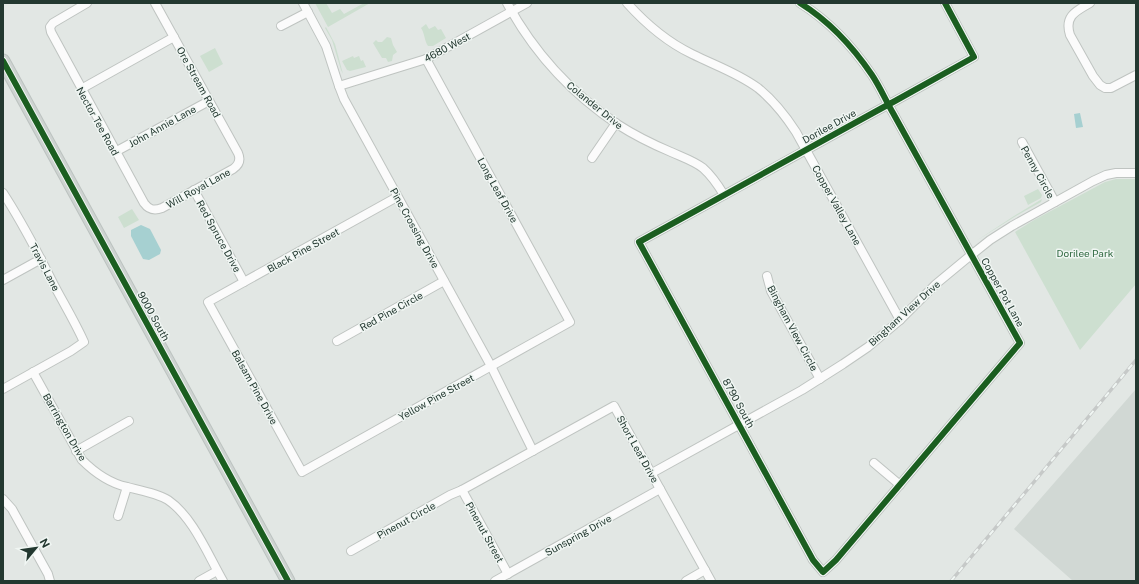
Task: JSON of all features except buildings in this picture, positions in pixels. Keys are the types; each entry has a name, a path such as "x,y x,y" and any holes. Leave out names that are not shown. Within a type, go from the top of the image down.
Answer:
{"main road":[{"name":"9000 South","path":"3,61 288,581"}],"street":[{"name":"Nector Tee Road","path":"87,3 51,25 51,32 144,203 149,209 153,210"},
{"name":"Ore Stream Road","path":"155,3 238,153 239,162"},
{"name":"Pine Crossing Drive","path":"303,3 326,46 339,86 350,110 491,366 533,451"},
{"name":"Colander Drive","path":"507,3 530,40 561,77 585,99 616,123 642,139 690,160 702,167 713,179 724,195"},
{"name":"4680 West","path":"339,86 426,59 528,3"},
{"name":"Copper Valley Lane","path":"627,3 640,18 664,37 690,54 733,73 757,88 778,107 796,132 900,320"},
{"name":"Copper Pot Lane","path":"800,3 820,18 845,41 872,76 1020,343 836,560 823,572"},
{"name":"Dorilee Drive","path":"639,242 974,57 944,3"},
{"path":"1090,3 1071,16 1068,22 1068,28 1070,35 1093,76 1100,85 1105,88 1111,88 1136,74"},
{"path":"280,26 308,12"},
{"path":"81,89 174,37"},
{"name":"Long Leaf Drive","path":"426,59 570,322"},
{"name":"John Annie Lane","path":"115,152 209,101"},
{"path":"592,158 616,123"},
{"name":"Penny Circle","path":"1022,142 1055,202"},
{"name":"Will Royal Lane","path":"153,210 160,209 236,167 239,162"},
{"name":"Bingham View Drive","path":"652,473 820,379 868,346 900,320 936,284 971,255 1012,226 1106,175 1116,173 1136,173"},
{"name":"Red Spruce Drive","path":"194,190 244,282"},
{"name":"Travis Lane","path":"3,193 12,206 41,259 84,342 72,351 33,372"},
{"name":"Black Pine Street","path":"208,302 397,197"},
{"name":"8790 South","path":"639,242 813,560 823,572"},
{"path":"3,280 41,259"},
{"name":"Bingham View Circle","path":"767,276 771,292 820,379"},
{"name":"Red Pine Circle","path":"337,341 444,281"},
{"name":"Balsam Pine Drive","path":"208,302 302,472"},
{"name":"Yellow Pine Street","path":"302,472 570,322"},
{"path":"3,389 33,372"},
{"name":"Barrington Drive","path":"33,372 82,460 102,477 113,483 167,499 190,523 223,581"},
{"name":"Short Leaf Drive","path":"462,490 614,406 711,581"},
{"path":"76,451 129,421"},
{"path":"874,463 900,485"},
{"path":"118,516 126,487"},
{"name":"Sunspring Drive","path":"495,581 660,489"},
{"name":"Pinenut Circle","path":"351,551 450,495 462,490"},
{"name":"Pinenut Street","path":"462,490 508,574"},
{"path":"3,499 12,509 48,574 50,581"},
{"path":"686,581 705,570"},
{"path":"199,581 217,571"}],"shaded area":[{"path":"1136,389 1136,581 1073,581 1014,529"}],"green space":[{"path":"315,3 326,3 332,13 340,9 344,14 364,3 370,3 328,27"},
{"path":"426,24 429,29 435,26 438,30 441,29 446,38 433,46 428,46 421,28"},
{"path":"326,27 335,44 343,74 332,40 325,28"},
{"path":"387,37 391,38 397,52 393,55 392,61 388,62 386,58 382,58 373,43 376,40 378,42 382,42"},
{"path":"215,48 223,64 209,72 200,56"},
{"path":"353,56 354,58 359,56 361,61 363,60 366,67 350,71 347,70 342,61"},
{"name":"Dorilee Park","path":"1116,179 1136,179 1136,284 1080,350 1015,232 1034,220 1105,182"},
{"path":"1038,189 1042,195 1041,198 1028,205 1024,196"},
{"path":"1042,199 1041,202 976,241 1014,216"},
{"path":"132,209 139,220 124,228 118,217"}],"water":[{"path":"1080,113 1083,127 1076,128 1074,114"},
{"path":"141,225 150,229 161,250 160,254 149,260 143,259 131,236 131,230"}],"railway":[{"path":"951,581 1136,360"}],"cycle path":[{"path":"800,3 811,10 840,35 857,54 878,84 880,89 888,104 890,108 1020,343 836,560 823,572 813,560 639,242 882,108 895,101 974,57 945,3"},
{"path":"3,61 288,581"}]}
